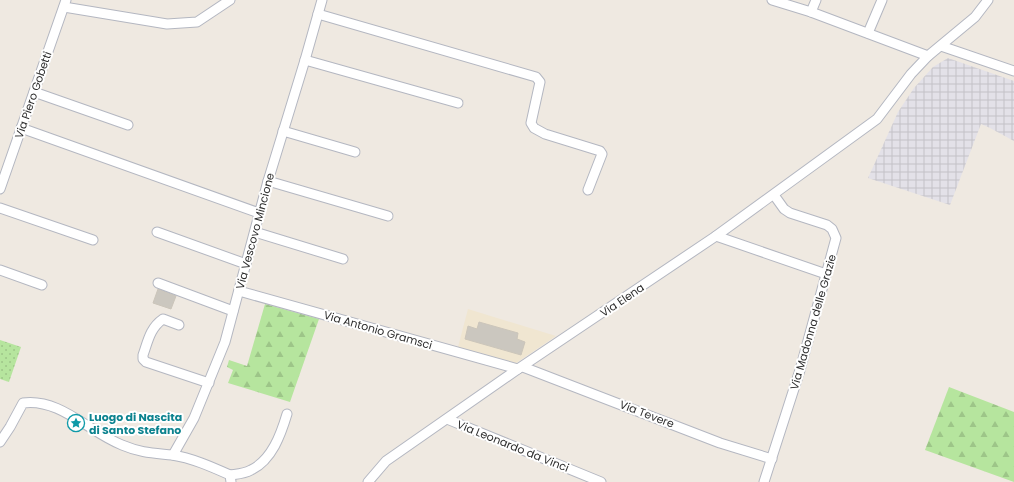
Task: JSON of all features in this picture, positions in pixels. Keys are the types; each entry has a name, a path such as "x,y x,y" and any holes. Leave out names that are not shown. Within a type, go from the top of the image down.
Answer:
{"street":[{"path":"65,4 167,24 181,24 197,22 230,0"},
{"name":"Via Vescovo Mincione","path":"173,456 194,418 225,342 268,181 306,60 322,0"},
{"path":"772,0 811,12 928,56 976,17 988,0"},
{"path":"811,12 816,0"},
{"path":"868,33 882,0"},
{"name":"Via Piero Gobetti","path":"0,189 65,4"},
{"path":"318,14 536,77 540,82 531,123 534,128 545,134 600,150 602,154 588,190"},
{"path":"941,46 1014,72"},
{"name":"Via Elena","path":"368,482 386,461 716,236 877,119 911,74 928,56"},
{"path":"306,60 458,103"},
{"path":"34,92 128,125"},
{"path":"21,128 259,213"},
{"path":"283,131 355,152"},
{"path":"268,181 388,216"},
{"name":"Via Madonna delle Grazie","path":"764,482 800,370 836,238 832,229 827,225 790,213 784,209 774,194"},
{"path":"0,208 93,240"},
{"path":"156,232 246,264"},
{"path":"254,232 342,259"},
{"path":"716,236 826,274"},
{"path":"0,270 42,285"},
{"path":"158,283 234,311"},
{"name":"Via Antonio Gramsci","path":"238,291 521,368"},
{"path":"179,325 162,320 156,324 152,330 143,359 146,362 209,383"},
{"name":"Via Tevere","path":"521,368 720,443 772,459"},
{"path":"0,442 23,402 34,401 63,412 121,445 138,451 173,456 209,466 230,479 259,465 267,456 281,433 287,414"},
{"name":"Via Leonardo da Vinci","path":"447,419 601,482"}],"shaded area":[{"path":"948,58 1014,81 1014,141 981,124 950,205 868,178 898,112 914,88 933,67"},
{"path":"468,309 556,336 516,363 458,347"}],"green space":[{"path":"265,304 319,319 290,402 228,383 233,370 227,367 229,360 247,366"},
{"path":"0,340 21,347 9,382 0,379"},
{"path":"949,387 1014,412 1014,482 925,450"}],"building":[{"path":"158,289 176,296 171,309 153,303"},
{"path":"479,322 518,333 517,339 525,342 521,355 465,339 468,326 477,329"}],"place":[{"name":"Luogo di Nascita di Santo Stefano","path":"76,423"}]}
